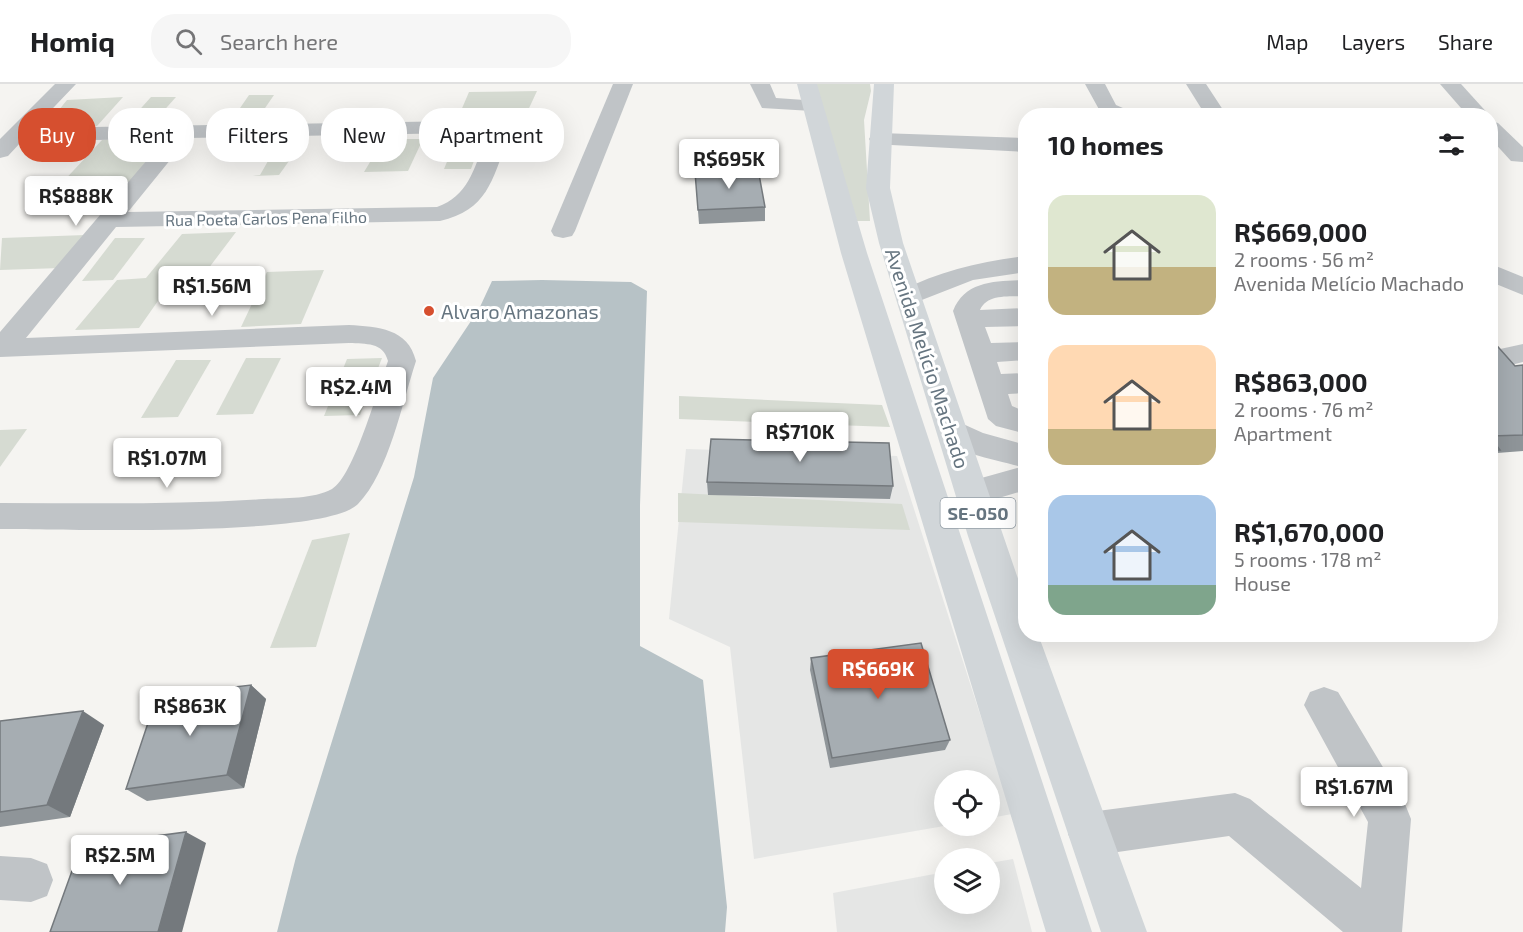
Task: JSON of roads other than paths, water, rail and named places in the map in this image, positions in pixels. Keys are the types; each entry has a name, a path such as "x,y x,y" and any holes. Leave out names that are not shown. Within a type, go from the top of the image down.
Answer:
{"main road":[{"name":"Avenida Melício Machado","path":"884,84 878,188 891,243 972,493 1018,626"},
{"name":"Avenida Melício Machado","path":"810,95 854,253 1069,932"},
{"name":"Avenida Melício Machado","path":"1024,642 1124,932"}],"street":[{"path":"44,108 66,84"},
{"path":"563,231 623,84"},
{"path":"760,84 769,104 810,95"},
{"path":"1095,84 1107,108"},
{"path":"1196,84 1212,108"},
{"path":"1450,84 1472,108"},
{"path":"0,123 18,128"},
{"name":"Rua Poeta Carlos Pena Filho","path":"110,220 421,216 454,210 472,199 496,141 491,131 460,127 194,132"},
{"path":"0,151 18,134"},
{"path":"1498,134 1519,156"},
{"path":"880,139 1018,146"},
{"path":"1,348 157,162"},
{"path":"909,297 945,278 979,269 1018,265"},
{"path":"1498,275 1523,287"},
{"path":"1018,288 995,289 982,293 967,306 969,319 999,411 1007,418 1018,421"},
{"path":"969,319 1018,317"},
{"path":"0,516 250,513 312,509 335,504 345,498 354,488 365,464 402,361 401,349 394,341 349,334 1,348"},
{"path":"980,353 1018,351"},
{"path":"990,384 1018,383"},
{"path":"952,430 973,441 1018,455"},
{"path":"972,493 1018,480"},
{"path":"1324,705 1390,819 1379,932"},
{"path":"1090,834 1235,814 1379,932"}],"place":[{"name":"Alvaro Amazonas","path":"429,311"}]}
